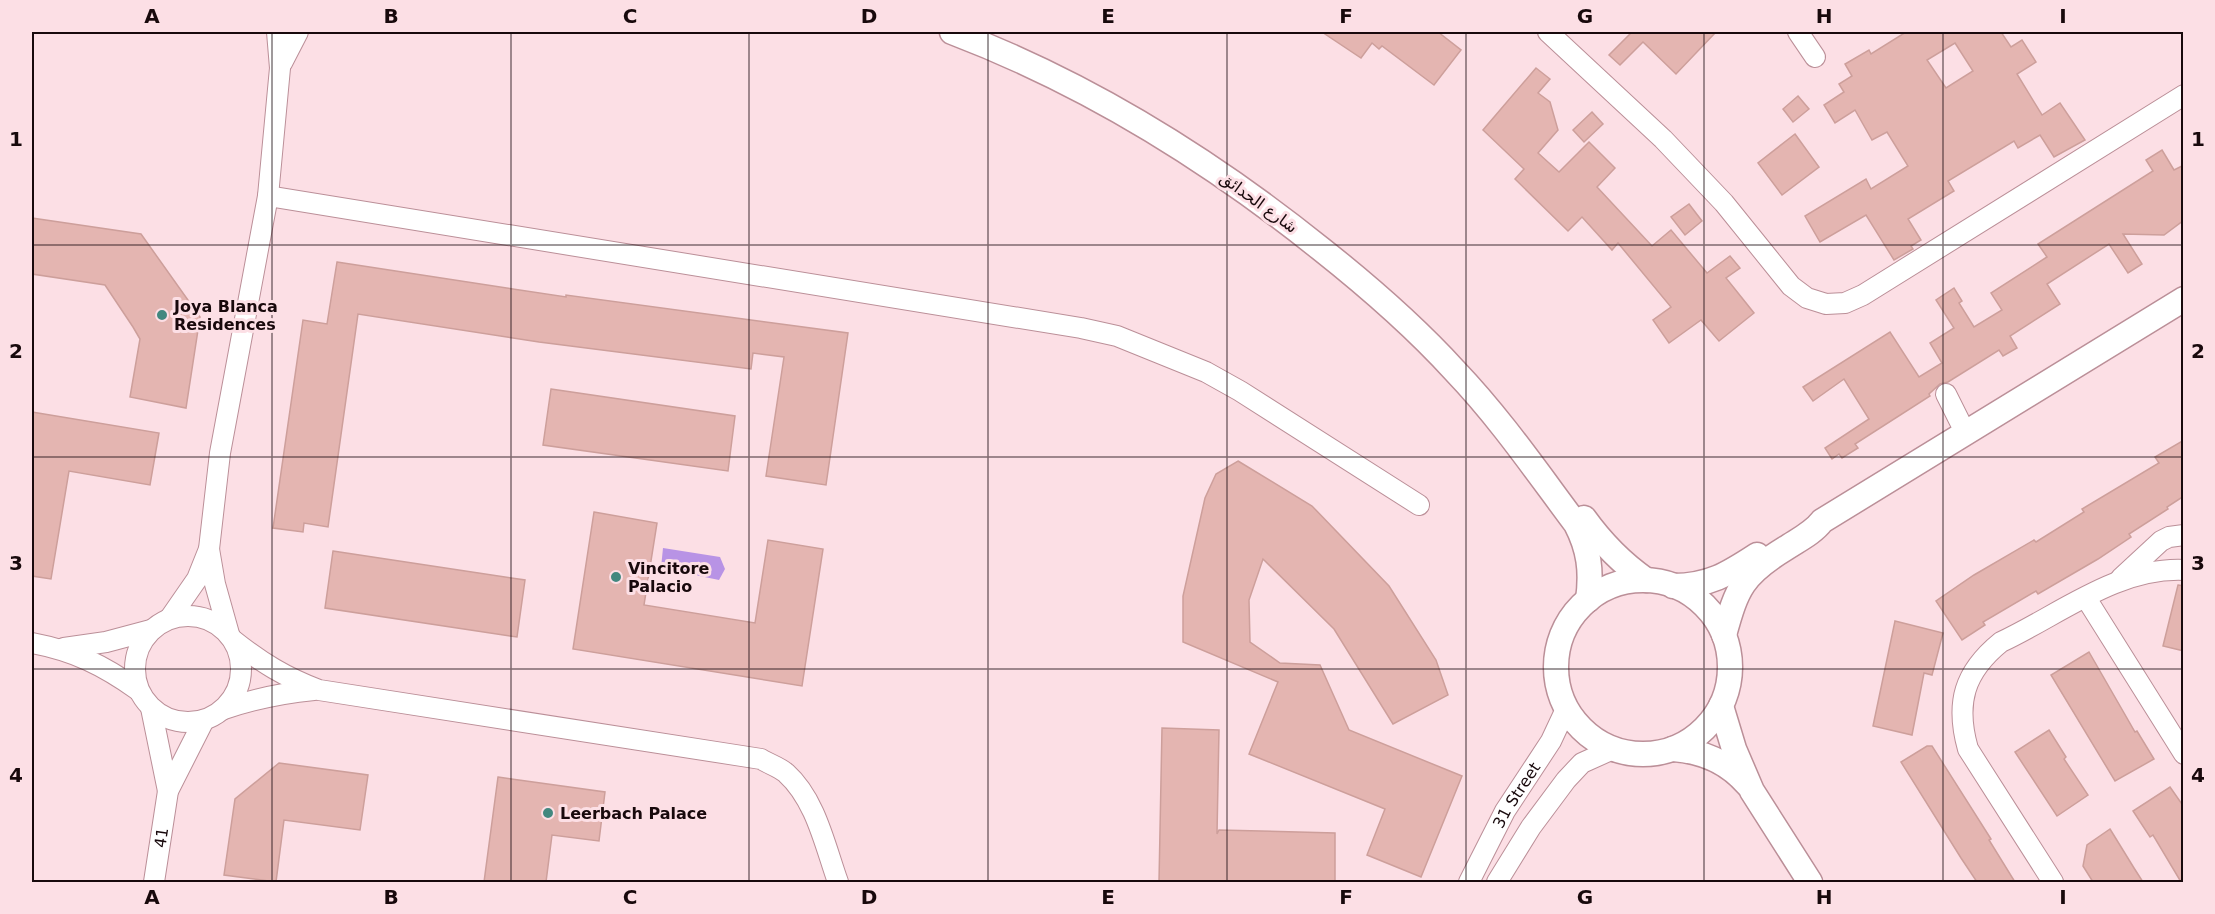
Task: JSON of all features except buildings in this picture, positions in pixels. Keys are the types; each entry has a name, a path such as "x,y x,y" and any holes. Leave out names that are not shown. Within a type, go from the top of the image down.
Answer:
{"street":[{"path":"170,618 197,579 209,549 220,453 268,196 280,68 277,32"},
{"path":"280,68 298,32"},
{"name":"شارع الحدائق","path":"952,32 1023,62 1100,101 1162,137 1255,198 1367,286 1401,316 1462,378 1515,442"},
{"path":"1548,32 1663,139 1724,203 1791,286 1807,298 1826,304 1845,303 1863,295 2184,94"},
{"path":"1798,32 1815,57"},
{"path":"268,196 1081,328 1117,336 1206,372 1240,391 1419,505"},
{"path":"1724,635 1734,597 1746,580 1768,559 1811,533 1822,521 2184,299"},
{"path":"1946,394 1966,434"},
{"path":"1515,442 1537,456 1598,539 1646,580"},
{"path":"1515,442 1575,524 1584,540 1590,570 1588,600"},
{"path":"1673,586 1698,585 1718,579 1809,523 1822,521"},
{"path":"2116,582 2162,541 2169,537 2184,535"},
{"path":"209,549 215,584 231,637 241,657 241,676 236,694 224,709"},
{"path":"2053,882 1968,749 1961,709 1965,689 1973,671 1985,655 2001,642 2116,582 2152,571 2184,570"},
{"path":"1646,580 1673,586 1687,592 1705,606 1724,635 1730,668 1728,685 1720,706 1701,732 1672,749 1654,754 1640,754 1612,749 1592,738 1566,709 1556,677 1559,643 1575,612 1588,600 1615,584 1646,580"},
{"path":"2086,598 2184,754"},
{"path":"62,649 106,642 151,630 170,618 186,615 202,617 216,623 259,661 319,690"},
{"path":"138,690 135,674 136,657 141,642 151,630"},
{"path":"32,643 62,649 100,666 138,690 151,708 176,721 190,723 204,720 224,709 255,699 287,692 319,690 761,759 784,771 801,789 813,812 838,882"},
{"path":"1720,706 1752,791"},
{"path":"151,708 168,791"},
{"name":"31 Street","path":"1469,882 1505,811 1551,741 1566,709"},
{"path":"168,791 204,720"},
{"name":"31 Street","path":"1497,882 1532,827 1566,780 1582,763 1612,749"},
{"path":"1672,749 1698,753 1723,764 1744,781 1810,882"},
{"name":"41","path":"154,882 168,791"}],"shaded area":[{"path":"663,548 720,557 725,569 719,580 661,568"}],"place":[{"name":"Joya Blanca Residences","path":"162,315"},
{"name":"Vincitore Palacio","path":"616,577"},
{"name":"Leerbach Palace","path":"548,813"}]}
